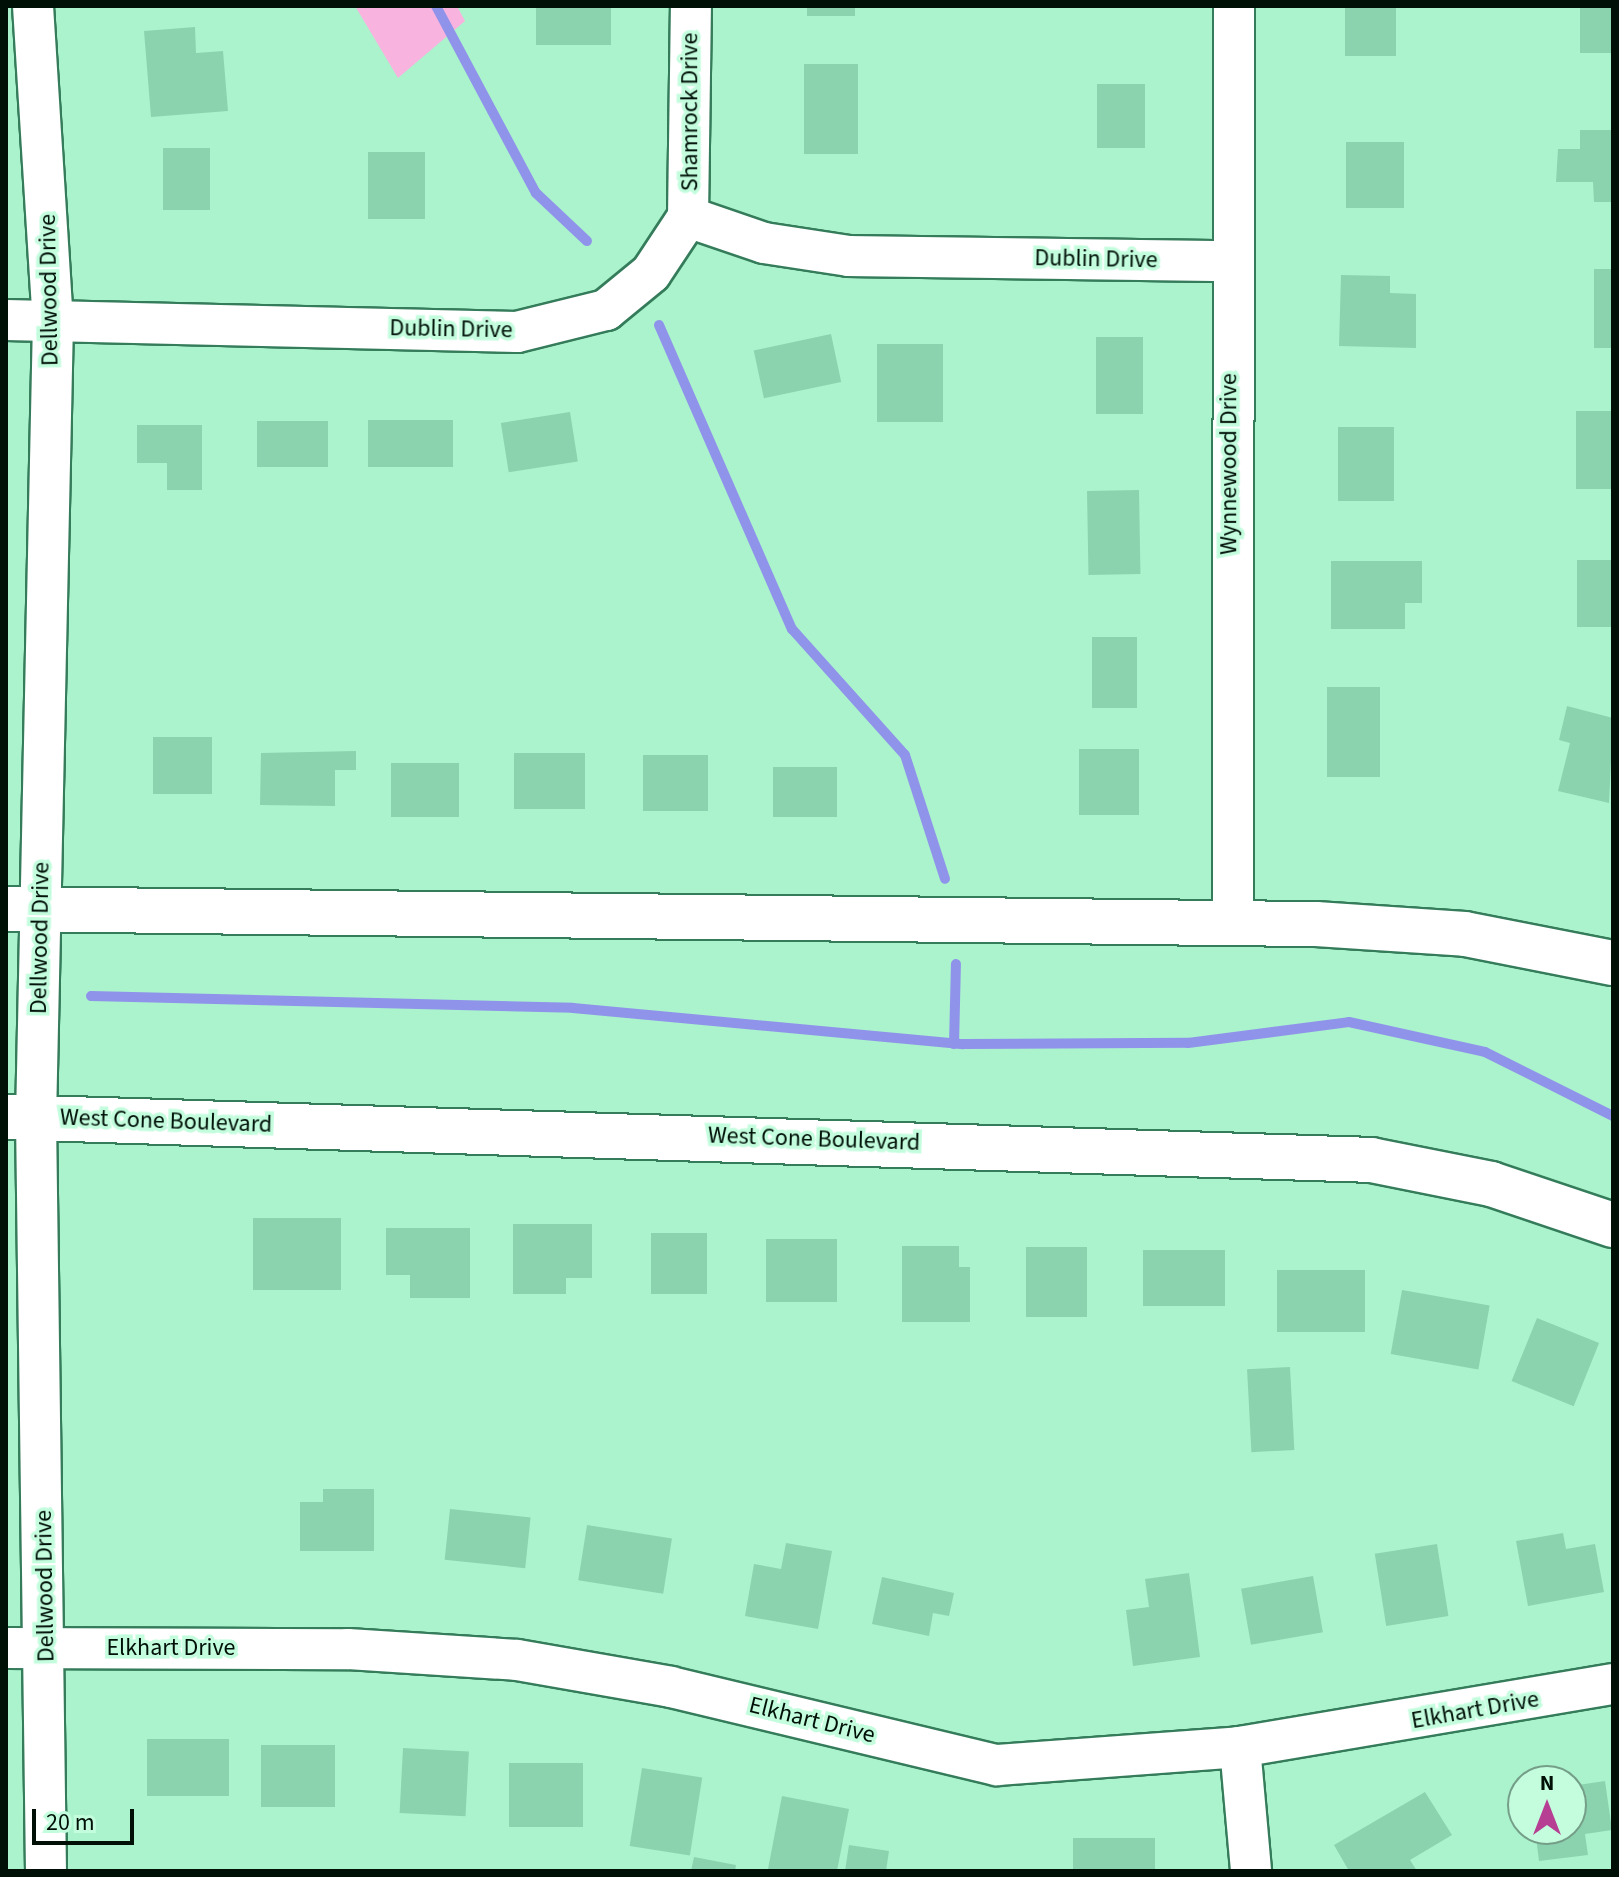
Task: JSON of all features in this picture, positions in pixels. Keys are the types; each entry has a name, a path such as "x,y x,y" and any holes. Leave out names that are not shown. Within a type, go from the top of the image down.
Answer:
{"main road":[{"path":"24,909 1233,922 1465,934 1613,963"},
{"name":"West Cone Boulevard","path":"21,1117 1371,1160 1491,1184 1613,1225"}],"street":[{"name":"Dellwood Drive","path":"33,6 53,321 41,689 24,909 21,1117 46,1648 46,1871"},
{"name":"Shamrock Drive","path":"688,217 691,6"},
{"name":"Wynnewood Drive","path":"1233,922 1230,261 1234,6"},
{"name":"Dublin Drive","path":"6,320 517,332 606,310 651,273 688,217 764,243 849,256 1230,261"},
{"name":"Elkhart Drive","path":"6,1648 348,1649 517,1660 686,1690 997,1765 1240,1747 1613,1684"},
{"path":"1240,1747 1251,1871"}],"shaded area":[{"path":"355,6 457,6 465,21 398,78"}],"building":[{"path":"536,6 611,6 611,45 536,45"},
{"path":"807,6 855,6 855,16 807,16"},
{"path":"1345,6 1396,6 1396,56 1345,56"},
{"path":"1580,6 1613,6 1613,53 1580,53"},
{"path":"195,27 196,53 223,51 228,111 151,117 144,31"},
{"path":"804,64 858,64 858,154 804,154"},
{"path":"1097,84 1145,84 1145,148 1097,148"},
{"path":"1580,130 1613,130 1613,202 1594,202 1593,182 1556,182 1558,149 1580,149"},
{"path":"1346,142 1404,142 1404,208 1346,208"},
{"path":"163,148 210,148 210,210 163,210"},
{"path":"368,152 425,152 425,219 368,219"},
{"path":"1594,269 1613,269 1613,348 1594,348"},
{"path":"1341,275 1390,276 1390,293 1416,294 1416,348 1339,346"},
{"path":"831,334 841,382 764,398 754,350"},
{"path":"1096,337 1143,337 1143,414 1096,414"},
{"path":"877,344 943,344 943,422 877,422"},
{"path":"1576,411 1613,411 1613,489 1576,489"},
{"path":"570,412 578,461 509,472 501,423"},
{"path":"368,420 453,420 453,467 368,467"},
{"path":"257,421 328,421 328,467 257,467"},
{"path":"137,425 202,425 202,490 167,490 167,463 137,463"},
{"path":"1338,427 1394,427 1394,501 1338,501"},
{"path":"1139,490 1140,574 1088,575 1087,491"},
{"path":"1577,560 1613,560 1613,627 1577,627"},
{"path":"1331,561 1422,561 1422,603 1405,603 1405,629 1331,629"},
{"path":"1092,637 1137,637 1137,708 1092,708"},
{"path":"1327,687 1380,687 1380,777 1327,777"},
{"path":"1567,706 1613,718 1609,803 1558,791 1570,743 1559,740"},
{"path":"153,737 212,737 212,794 153,794"},
{"path":"1079,749 1139,749 1139,815 1079,815"},
{"path":"356,751 356,770 335,770 335,806 260,805 261,753"},
{"path":"514,753 585,753 585,809 514,809"},
{"path":"643,755 708,755 708,811 643,811"},
{"path":"391,763 459,763 459,817 391,817"},
{"path":"773,767 837,767 837,817 773,817"},
{"path":"253,1218 341,1218 341,1290 253,1290"},
{"path":"513,1224 592,1224 592,1278 566,1278 566,1294 513,1294"},
{"path":"386,1228 470,1228 470,1298 410,1298 410,1275 386,1275"},
{"path":"651,1233 707,1233 707,1294 651,1294"},
{"path":"766,1239 837,1239 837,1302 766,1302"},
{"path":"902,1246 959,1246 959,1267 970,1267 970,1322 902,1322"},
{"path":"1026,1247 1087,1247 1087,1317 1026,1317"},
{"path":"1143,1250 1225,1250 1225,1306 1143,1306"},
{"path":"1277,1270 1365,1270 1365,1332 1277,1332"},
{"path":"1402,1290 1490,1305 1478,1369 1391,1354"},
{"path":"1537,1318 1599,1343 1574,1406 1512,1381"},
{"path":"1290,1367 1294,1450 1251,1452 1247,1369"},
{"path":"323,1489 374,1489 374,1551 300,1551 300,1502 323,1502"},
{"path":"450,1509 531,1517 525,1568 445,1560"},
{"path":"587,1525 672,1538 663,1594 578,1580"},
{"path":"1563,1533 1566,1549 1595,1544 1604,1592 1528,1606 1516,1541"},
{"path":"786,1543 832,1551 818,1629 745,1616 754,1564 781,1569"},
{"path":"1437,1544 1448,1616 1386,1626 1375,1554"},
{"path":"1189,1573 1200,1657 1133,1666 1126,1610 1149,1607 1145,1579"},
{"path":"1313,1576 1323,1632 1251,1645 1241,1589"},
{"path":"882,1577 954,1593 949,1616 933,1613 929,1636 872,1624"},
{"path":"147,1739 229,1739 229,1796 147,1796"},
{"path":"261,1745 335,1745 335,1807 261,1807"},
{"path":"403,1748 469,1751 466,1816 400,1813"},
{"path":"509,1763 583,1763 583,1827 509,1827"},
{"path":"642,1768 702,1778 690,1856 630,1846"},
{"path":"1605,1781 1612,1830 1587,1834 1587,1784"},
{"path":"1425,1792 1452,1835 1410,1860 1417,1871 1349,1871 1334,1845"},
{"path":"782,1796 849,1809 837,1871 768,1869"},
{"path":"1073,1838 1155,1838 1155,1871 1073,1871"},
{"path":"849,1845 889,1851 886,1871 845,1871"},
{"path":"1537,1845 1587,1845 1588,1855 1539,1861"},
{"path":"694,1857 736,1865 735,1871 691,1871"}],"waterway":[{"path":"436,6 536,193 587,241"},
{"path":"659,325 792,629 905,755 945,879"},
{"path":"954,1044 956,964"},
{"path":"91,996 573,1008 963,1044 1188,1043 1349,1022 1485,1052 1613,1116"}]}
